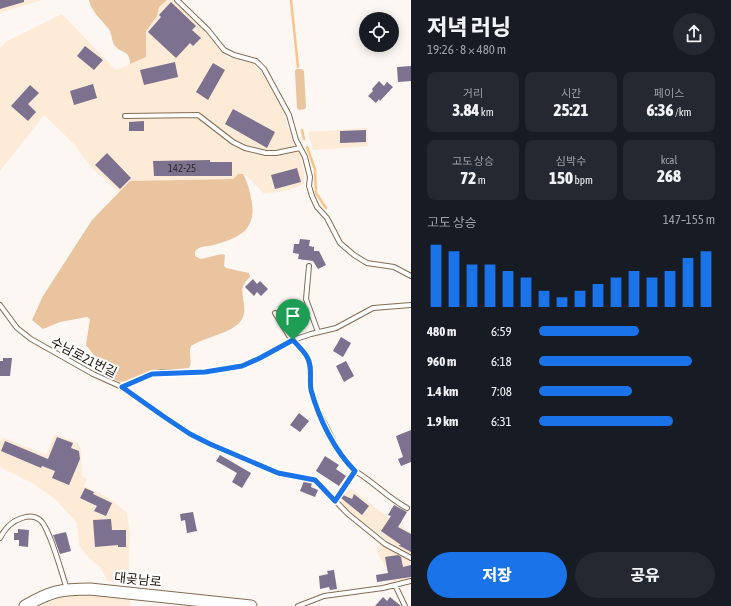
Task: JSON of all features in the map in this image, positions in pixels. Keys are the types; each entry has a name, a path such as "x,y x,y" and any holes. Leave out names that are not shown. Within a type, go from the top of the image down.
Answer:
{"street":[{"name":"대곶남로","path":"25,606 53,592 67,589 98,589 251,606"}],"lane":[{"path":"177,0 208,30 224,50 234,55 256,61 264,69 289,115 300,148 308,165 312,196 318,207 327,218 340,243 354,255 367,263 394,267 411,276"},
{"path":"125,116 198,115 233,142 245,148 266,153 276,153 300,148"},
{"path":"309,266 306,299 318,332"},
{"name":"수남로21번길","path":"0,305 17,328 32,340 93,374 122,387 190,434 278,473 315,480 348,514 385,544 411,558"},
{"path":"122,387 152,374 205,372 242,366 293,340 336,328 365,311 378,306 411,305"},
{"path":"275,313 293,340 307,356 311,390 324,424 339,452 355,471 388,497 407,508"},
{"path":"335,501 355,471"},
{"path":"0,538 7,527 15,520 33,517 40,520 46,530 67,589"},
{"path":"298,606 324,596 395,585 411,581"},
{"path":"395,585 405,606"}],"shaded area":[{"path":"0,0 42,0 0,13"},
{"path":"89,0 167,0 159,7 157,16 146,31 146,57 130,64 129,56 115,46 110,31 95,13"},
{"path":"167,0 172,0 192,17 227,57 253,64 263,74 282,108 292,139 300,155 304,174 304,184 289,190 264,194 249,178 243,174 238,174 233,179 130,181 120,193 91,167 74,144 44,115 0,171 0,48 7,41 62,14 116,70 146,57 146,31 157,16 159,7"},
{"path":"296,69 302,69 304,71 306,107 305,109 299,110 297,108"},
{"path":"367,128 368,146 313,150 308,132"},
{"path":"238,174 243,174 248,184 252,203 251,220 248,227 244,232 231,239 199,248 195,252 195,256 201,259 222,254 225,255 224,266 226,268 249,273 250,277 244,283 242,293 244,313 239,323 234,327 191,346 191,363 189,368 149,372 120,382 109,377 86,345 90,319 87,317 60,322 43,329 32,320 43,296 92,220 130,181 233,179"},
{"path":"55,434 78,443 81,449 82,476 87,479 84,486 109,498 127,513 130,534 128,583 108,581 100,567 89,558 79,545 77,523 55,499 32,483 0,467 0,440 5,438 46,455"},
{"path":"351,489 411,533 411,555 385,539 350,512 341,503 348,490"},
{"path":"381,544 411,562 411,578 391,582 387,570 377,552 378,547"},
{"path":"73,595 101,595 131,598 130,606 41,606 61,597"}],"building":[{"path":"0,0 24,0 24,2 0,9"},
{"path":"171,2 196,26 192,30 201,38 193,46 190,43 176,58 148,32 161,17 159,15"},
{"path":"85,46 103,60 94,70 77,56"},
{"path":"175,62 178,77 144,85 140,70"},
{"path":"213,63 225,70 208,100 196,92"},
{"path":"411,66 411,81 398,82 397,67"},
{"path":"379,81 384,86 387,82 393,87 380,101 379,99 376,103 368,96"},
{"path":"93,84 97,98 74,105 70,91"},
{"path":"30,85 39,93 28,104 36,112 28,121 11,106"},
{"path":"233,109 275,132 267,148 225,124"},
{"path":"144,121 144,131 129,131 129,122"},
{"path":"366,130 366,142 340,143 340,131"},
{"path":"107,153 131,178 120,189 95,165"},
{"path":"210,160 210,162 232,162 232,176 154,176 153,161"},
{"path":"297,168 301,182 275,189 271,175"},
{"path":"300,239 310,240 309,246 314,247 314,251 319,251 326,265 318,269 313,261 298,259 299,254 293,253 294,244 299,244"},
{"path":"253,279 257,284 260,281 268,289 261,296 257,292 254,296 245,287"},
{"path":"341,337 351,343 343,357 333,351"},
{"path":"3,358 12,358 10,376 0,376 0,361 3,361"},
{"path":"346,361 354,376 344,382 336,366"},
{"path":"299,413 309,421 300,432 290,425"},
{"path":"411,430 411,462 401,466 398,459 403,457 396,436"},
{"path":"57,437 73,443 71,448 79,451 80,459 69,485 52,478 55,471 42,466 41,468 1,451 5,441 48,459"},
{"path":"220,455 251,473 242,488 232,482 237,473 216,461"},
{"path":"325,456 339,465 336,469 346,476 339,486 316,471"},
{"path":"304,481 312,483 311,487 318,490 315,497 300,491"},
{"path":"85,488 94,492 93,494 112,503 106,516 94,511 97,506 80,498"},
{"path":"354,494 369,506 362,515 341,498 343,495 352,499"},
{"path":"394,505 407,512 398,527 411,534 411,552 398,545 401,545 381,531 391,516 388,515"},
{"path":"193,512 197,531 187,533 185,520 181,521 180,514"},
{"path":"111,519 112,530 126,530 126,547 118,547 118,545 95,547 93,520"},
{"path":"18,529 29,530 28,547 19,546 19,540 14,540 14,533 18,533"},
{"path":"66,532 71,551 60,554 53,535"},
{"path":"398,555 401,557 403,567 411,565 411,577 377,582 376,575 388,573 385,557"},
{"path":"334,570 337,589 330,590 329,587 320,589 319,576 328,574 327,571"},
{"path":"383,597 387,601 390,597 401,606 375,606"}],"waterway":[{"path":"291,0 298,67"},
{"path":"302,130 304,139"},
{"path":"307,147 315,169 316,193 326,208"}],"route":[{"path":"293,340 307,356 311,390 324,424 339,452 355,471 335,501 315,480 278,473 190,434 122,387 138,379 162,372 205,372 242,366 293,340"}]}
